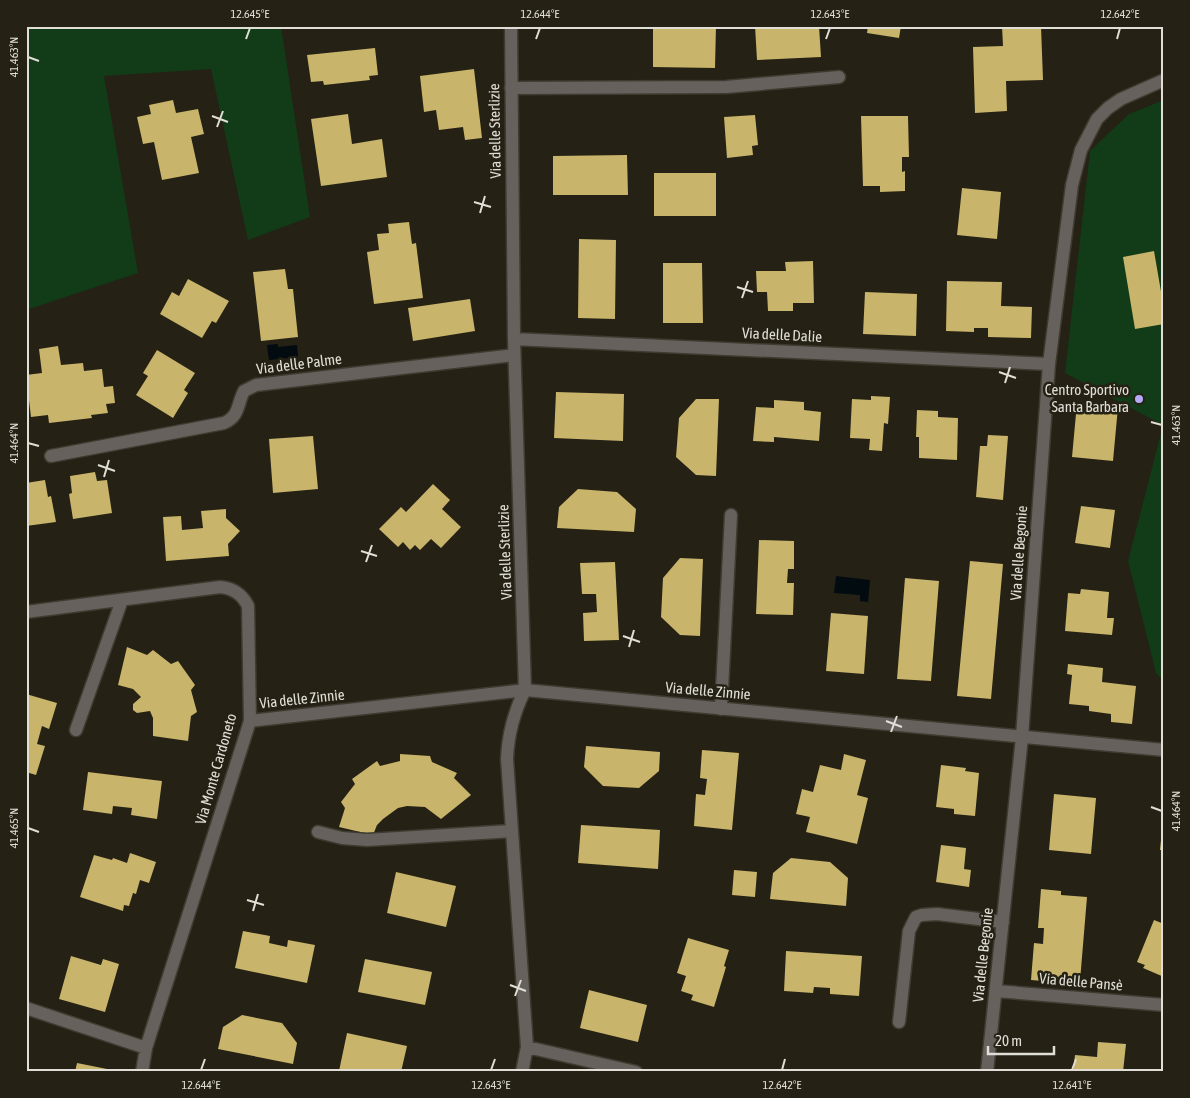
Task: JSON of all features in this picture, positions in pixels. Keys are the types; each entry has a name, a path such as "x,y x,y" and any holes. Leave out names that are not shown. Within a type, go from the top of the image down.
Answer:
{"street":[{"name":"Via delle Sterlizie","path":"511,26 514,355 525,690 515,715 508,752 527,1047 522,1072"},
{"path":"511,88 726,87 839,77"},
{"name":"Via delle Begonie","path":"987,1072 1022,737 1049,364 1072,185 1081,150 1092,126 1108,108 1131,94 1164,80"},
{"name":"Via delle Dalie","path":"514,339 1049,364"},
{"name":"Via delle Palme","path":"51,456 224,423 231,420 235,415 244,391 256,385 514,355"},
{"path":"721,709 731,515"},
{"name":"Via Monte Cardoneto","path":"26,612 220,587 232,589 241,595 248,606 250,721 146,1048 142,1072"},
{"path":"76,730 122,600"},
{"name":"Via delle Zinnie","path":"250,721 525,690 1164,750"},
{"path":"318,832 342,838 367,840 512,831"},
{"path":"899,1022 909,931 916,917 922,914 937,914 1003,922"},
{"name":"Via delle Pansè","path":"996,991 1164,1005"},
{"path":"26,1008 146,1048"},
{"path":"527,1047 636,1072"}],"green space":[{"path":"26,26 281,26 310,217 248,240 211,69 104,76 138,273 26,310"},
{"name":"Centro Sportivo Santa Barbara","path":"1164,100 1164,681 1156,673 1128,561 1163,425 1065,373 1090,151 1129,114"}],"shaded area":[{"path":"278,344 278,347 297,345 298,357 269,360 267,345"},
{"path":"836,576 870,580 868,602 860,601 860,595 834,593"}],"building":[{"path":"653,26 716,26 715,68 653,67"},
{"path":"755,26 819,26 821,57 757,60"},
{"path":"868,26 901,26 899,38 867,33"},
{"path":"1002,26 1041,26 1043,80 1006,81 1007,111 975,113 973,47 1003,46"},
{"path":"375,48 378,75 369,76 370,80 324,85 323,81 311,82 307,55"},
{"path":"474,69 482,138 465,140 463,127 439,130 436,110 424,112 420,76"},
{"path":"173,100 176,113 198,109 204,134 191,137 199,173 162,180 154,142 143,144 137,117 151,114 149,105"},
{"path":"348,114 352,144 382,139 387,177 321,186 311,119"},
{"path":"755,115 758,145 752,146 753,155 727,158 724,117"},
{"path":"861,116 908,116 909,157 902,157 902,172 905,171 905,191 880,192 880,186 863,186"},
{"path":"627,155 628,195 553,195 553,156"},
{"path":"654,173 716,173 716,216 654,216"},
{"path":"962,188 1001,192 997,239 957,235"},
{"path":"409,222 412,244 416,243 423,298 374,304 367,252 379,250 377,234 389,233 388,224"},
{"path":"579,239 616,240 615,319 578,318"},
{"path":"1154,251 1164,309 1164,324 1135,329 1123,257"},
{"path":"813,261 814,303 793,303 793,311 768,311 767,292 757,292 756,271 786,271 785,262"},
{"path":"663,263 702,263 703,323 663,323"},
{"path":"285,269 288,289 293,289 298,337 261,341 253,272"},
{"path":"188,279 229,301 216,323 212,321 202,338 160,314 172,292 179,296"},
{"path":"947,281 1002,282 1001,306 1032,307 1031,338 988,337 988,328 974,328 974,332 946,331"},
{"path":"865,292 917,294 916,336 863,334"},
{"path":"470,299 475,331 413,341 408,308"},
{"path":"58,346 61,365 83,363 84,371 102,369 104,387 113,386 115,403 106,404 108,413 91,415 92,418 49,423 48,415 31,417 26,375 42,373 39,349"},
{"path":"157,350 195,373 184,390 188,393 173,418 136,395 148,376 143,373"},
{"path":"556,392 624,394 623,441 554,438"},
{"path":"871,396 890,397 888,424 884,423 882,451 869,450 870,439 850,438 852,399 871,400"},
{"path":"696,399 719,399 716,476 696,475 676,457 679,418"},
{"path":"774,400 804,402 804,410 821,412 819,441 774,437 774,442 753,441 756,407 774,408"},
{"path":"1077,403 1118,407 1113,461 1072,457"},
{"path":"917,410 938,411 938,417 958,418 957,460 919,458 919,437 916,437"},
{"path":"988,435 1008,436 1003,500 976,497 980,446 987,446"},
{"path":"313,436 318,489 273,493 269,439"},
{"path":"95,472 97,481 107,480 112,513 73,519 69,494 72,493 70,476"},
{"path":"45,480 48,497 51,496 56,522 26,526 26,483"},
{"path":"433,484 450,500 442,509 461,527 441,548 431,539 420,550 415,545 410,550 403,542 398,547 379,529 401,507 406,512"},
{"path":"578,489 617,492 636,509 634,532 557,528 559,507"},
{"path":"1081,506 1115,510 1110,548 1075,543"},
{"path":"226,509 226,518 240,531 228,544 229,556 166,561 163,517 181,516 182,530 203,528 201,511"},
{"path":"759,540 794,541 794,569 788,569 787,583 794,583 793,615 756,614"},
{"path":"680,558 703,559 700,636 680,635 661,617 663,578"},
{"path":"970,561 1003,564 991,699 957,696"},
{"path":"615,562 619,640 584,641 583,613 597,612 596,594 582,594 580,563"},
{"path":"905,578 939,581 931,681 897,679"},
{"path":"1081,589 1109,592 1107,618 1114,618 1112,635 1065,631 1068,593 1080,594"},
{"path":"831,613 868,616 864,674 826,671"},
{"path":"127,647 147,655 153,650 171,664 178,661 195,685 191,690 197,712 191,716 188,741 153,736 153,718 150,711 137,713 133,710 133,704 141,697 133,689 118,685"},
{"path":"1068,664 1103,668 1102,682 1136,686 1132,724 1111,722 1111,714 1089,711 1089,706 1069,704 1072,675 1067,674"},
{"path":"26,694 57,703 49,729 42,726 37,744 45,746 36,775 26,772"},
{"path":"586,746 660,752 659,771 639,788 603,786 584,767"},
{"path":"702,750 739,753 732,830 694,826 696,794 705,795 707,779 700,778"},
{"path":"400,754 430,756 432,762 457,773 454,778 471,795 441,819 425,807 407,806 398,808 383,819 377,825 373,835 339,827 345,808 341,802 355,784 352,779 377,761 380,766 400,761"},
{"path":"844,754 866,760 857,795 868,798 857,844 806,832 810,817 796,814 802,789 813,792 820,765 841,770"},
{"path":"941,765 966,768 965,771 979,773 975,816 954,814 954,809 936,807"},
{"path":"88,772 162,781 157,819 131,815 132,808 113,806 112,814 83,810"},
{"path":"1054,794 1096,798 1091,854 1049,850"},
{"path":"581,825 660,830 658,869 578,863"},
{"path":"1162,830 1164,830 1164,863 1161,862 1162,850 1160,850"},
{"path":"941,845 966,848 964,869 971,870 969,887 936,882"},
{"path":"130,853 156,862 149,883 140,880 136,894 133,893 129,906 124,905 123,911 80,897 94,855 112,860 113,858 127,863"},
{"path":"791,858 830,862 848,878 846,906 770,899 773,873"},
{"path":"734,870 757,872 755,897 732,895"},
{"path":"396,872 456,886 446,927 387,913"},
{"path":"1041,889 1061,891 1061,895 1087,897 1080,981 1055,978 1055,982 1031,980 1034,943 1043,944 1044,928 1038,928"},
{"path":"1154,920 1164,924 1164,977 1143,968 1145,965 1137,962"},
{"path":"243,931 270,936 269,943 287,947 288,940 315,945 307,983 235,968"},
{"path":"688,938 729,950 714,1007 691,1000 693,995 681,991 686,976 677,973"},
{"path":"786,951 862,956 859,996 830,994 830,988 814,987 813,993 784,991"},
{"path":"71,956 101,965 103,959 119,964 105,1012 59,999"},
{"path":"365,959 432,972 425,1005 358,992"},
{"path":"589,990 647,1005 638,1042 580,1028"},
{"path":"242,1015 282,1023 297,1043 293,1064 218,1049 223,1027"},
{"path":"347,1033 407,1046 401,1072 339,1071"},
{"path":"1098,1042 1126,1044 1123,1072 1073,1072 1075,1055 1097,1057"},
{"path":"77,1063 117,1071 117,1072 75,1072"}],"place":[{"name":"Centro Sportivo Santa Barbara","path":"1139,399"}]}
